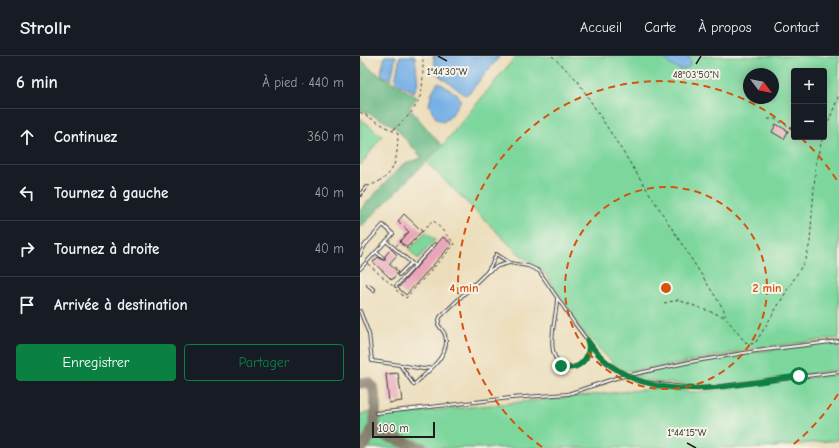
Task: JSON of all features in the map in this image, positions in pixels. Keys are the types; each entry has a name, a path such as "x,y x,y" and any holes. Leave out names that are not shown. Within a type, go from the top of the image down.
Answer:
{"lane":[{"path":"360,195 366,187"},
{"path":"360,255 365,245 384,225 393,234 360,269"},
{"path":"386,241 415,266"},
{"path":"396,286 435,244"},
{"path":"376,252 382,258"},
{"path":"400,365 414,384 431,368 444,350 446,341 438,320 487,272 494,262 496,254 510,263 528,266 539,270 587,340 610,366 625,376 650,384 698,389 839,372"},
{"path":"400,274 410,262"},
{"path":"487,272 498,266 510,263"},
{"path":"368,285 374,290"},
{"path":"557,297 552,348 556,360 565,368 580,365 588,356 589,347 587,340"},
{"path":"360,311 368,330 372,361 423,369 431,368"},
{"path":"376,414 511,398 568,394 625,376 731,355 839,341"}],"path":[{"path":"393,130 420,101 423,89 423,56"},
{"path":"552,56 577,80 724,310 725,317 742,340 748,344 756,342 801,270 809,249 816,161 822,140"},
{"path":"827,125 839,95"},
{"path":"360,112 398,134 397,150 393,170 380,182 366,187"},
{"path":"768,118 775,119 791,127"},
{"path":"396,246 408,232"},
{"path":"390,263 400,274"},
{"path":"664,303 678,300 725,317"}],"green space":[{"path":"516,56 839,56 839,338 751,349 662,367 624,371 612,362 582,331 545,273 518,253 426,162 442,146"},
{"path":"360,58 372,70 417,97 409,108 442,146 360,228 360,210 403,164 422,158 394,126 360,109"},
{"path":"360,118 382,136 360,166"},
{"path":"426,232 435,240 418,259 409,250"},
{"path":"839,341 839,370 720,386 699,386 647,381 631,375 738,354"},
{"path":"839,374 839,440 763,448 367,448 379,425 380,416 661,388 693,392 708,391 768,382"},
{"path":"372,412 370,426 360,445 360,414"}],"water":[{"path":"385,56 396,56 391,79 383,76 381,72"},
{"path":"400,56 415,56 418,83 414,92 395,82"},
{"path":"433,56 500,56 470,92 465,95 437,74"},
{"path":"662,56 688,56 691,62 688,68 681,70 670,65"},
{"path":"438,82 457,94 461,100 451,116 443,122 436,118 429,105 432,92"}],"building":[{"path":"776,124 788,131 784,139 772,132"},
{"path":"404,214 422,231 407,247 400,242 409,232 398,221"},
{"path":"443,237 452,244 406,295 398,288"},
{"path":"391,249 397,255 389,264 398,272 392,280 373,262 378,257 385,260 385,256"},
{"path":"398,373 402,401 389,403 386,374"}],"taxiway":[{"path":"360,383 369,383 372,387 376,407 374,426 362,448"},
{"path":"374,425 376,433 423,448"}],"route":[{"path":"561,366 570,368 584,362 589,352 587,340 592,348 610,366 637,382 685,389 698,389 799,376"}]}
